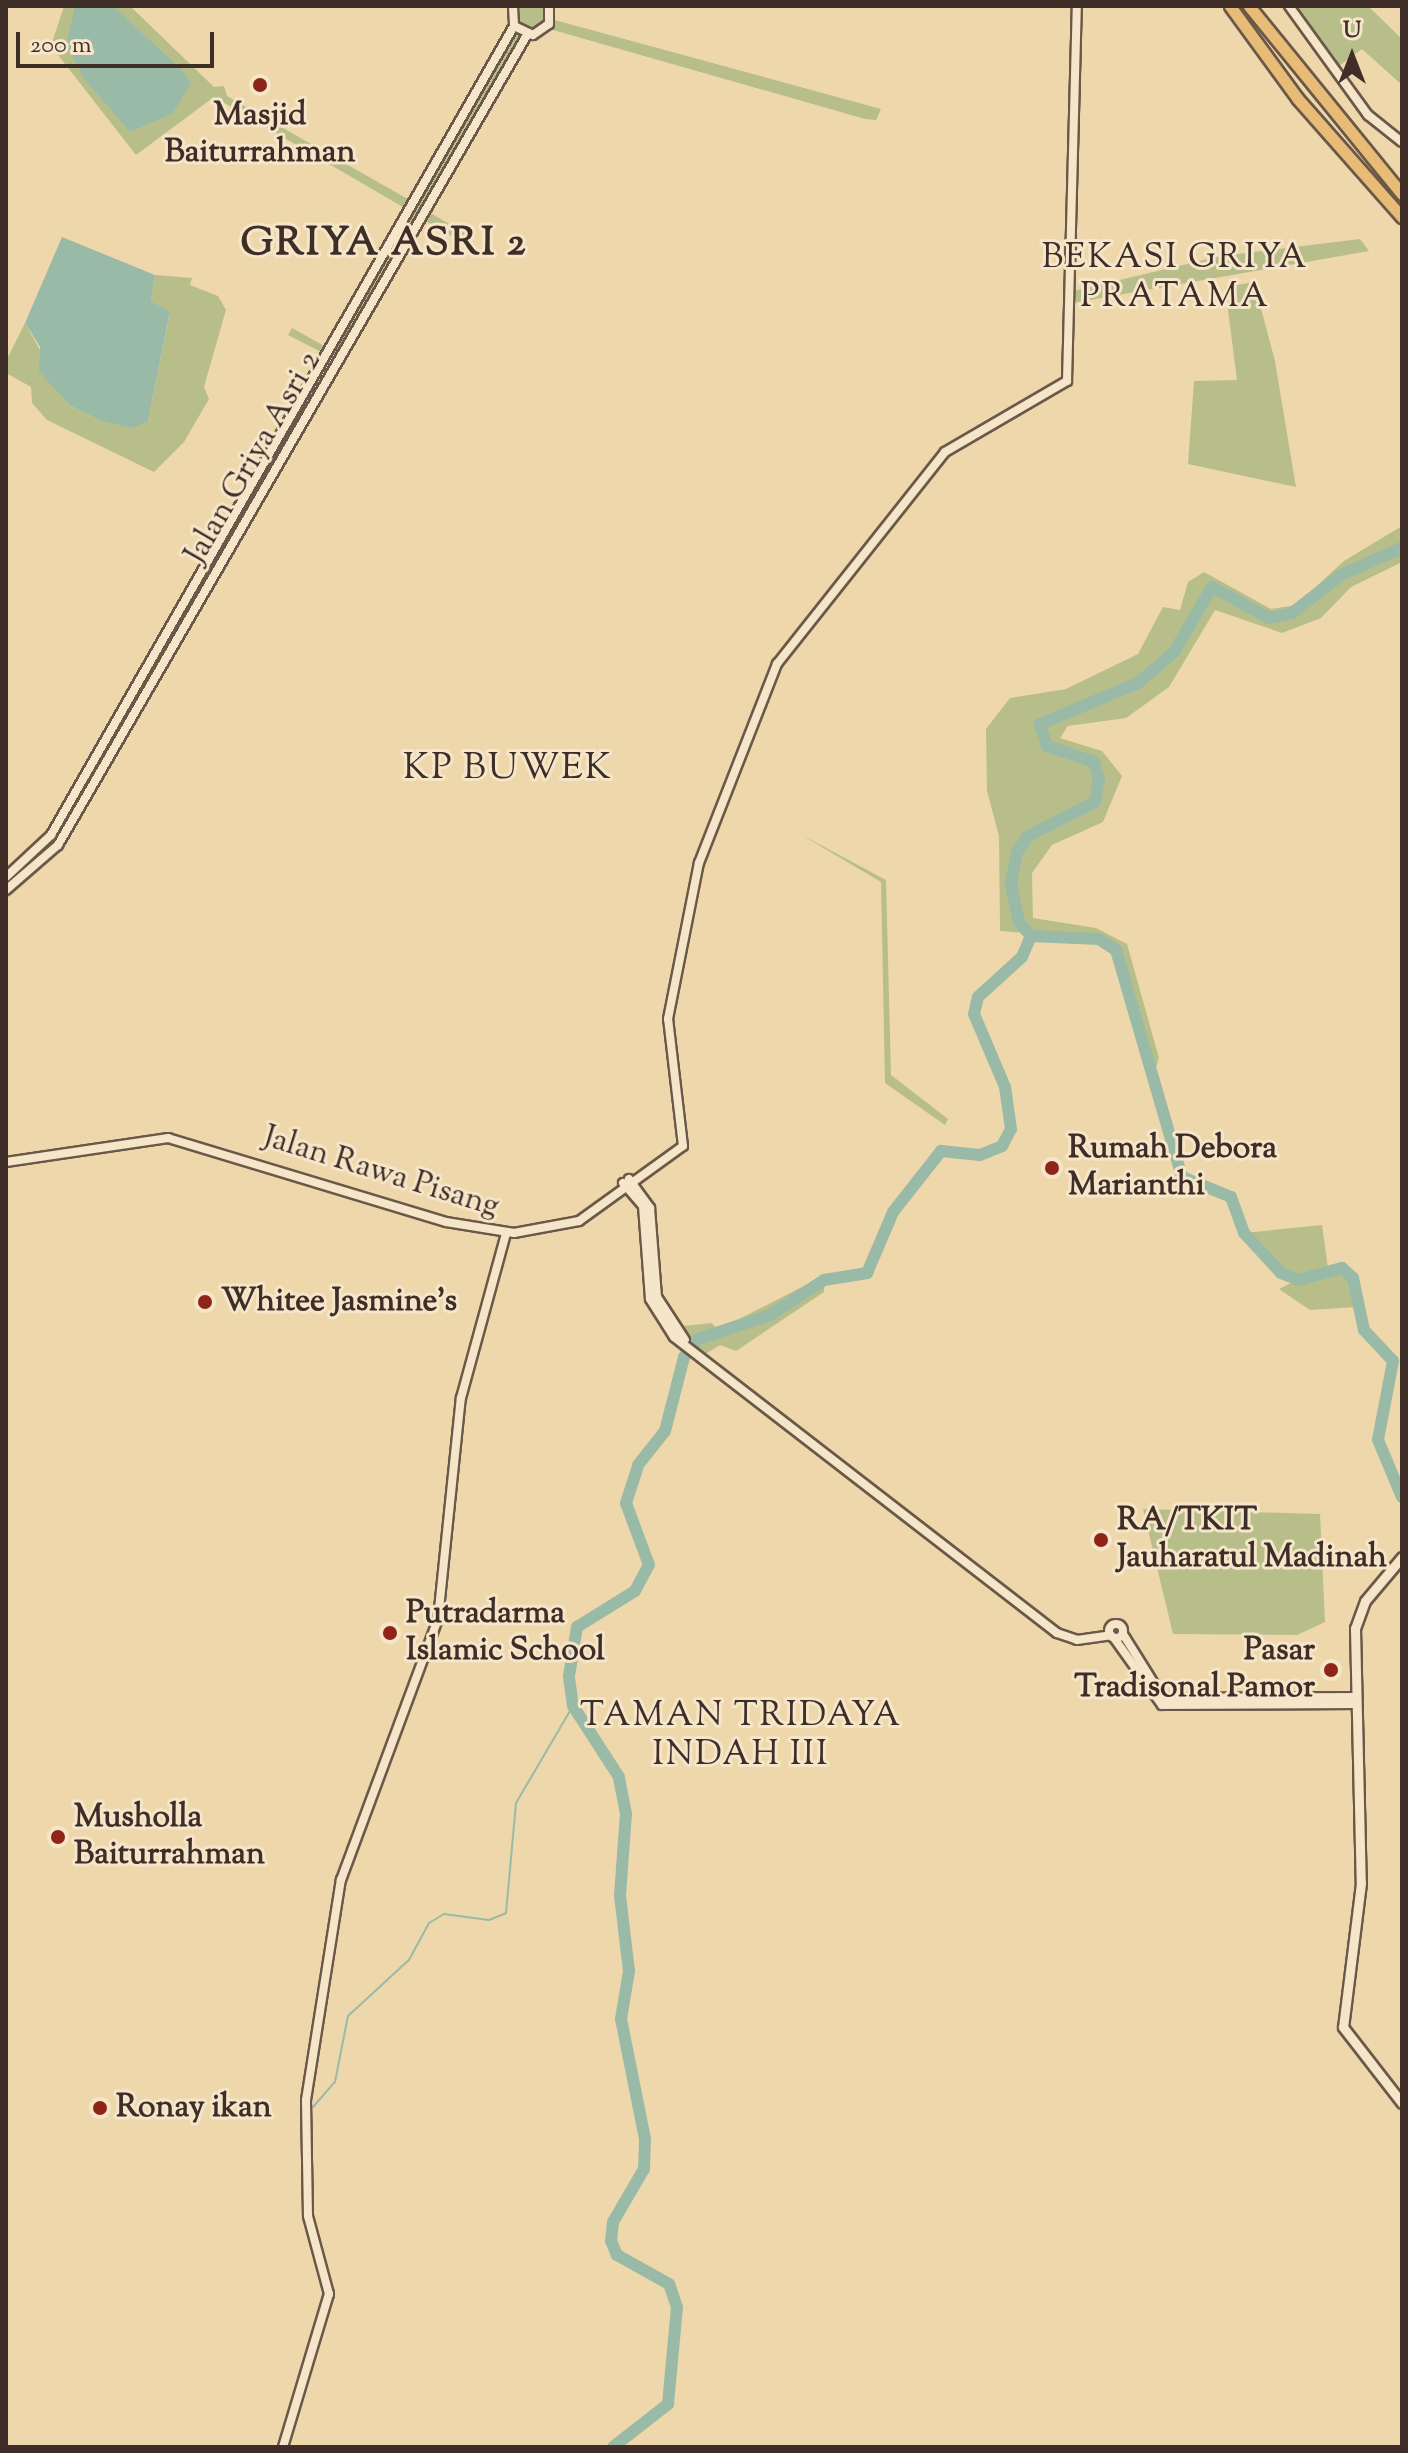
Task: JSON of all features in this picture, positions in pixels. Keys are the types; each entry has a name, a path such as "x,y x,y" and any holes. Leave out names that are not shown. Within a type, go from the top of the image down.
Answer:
{"highway":[{"path":"1230,6 1297,98 1402,217"},
{"path":"1249,6 1402,194"}],"main road":[{"path":"1402,1557 1357,1618 1361,1883 1343,2027 1402,2103"}],"street":[{"path":"513,6 514,26 527,35"},
{"name":"Jalan Griya Asri 2","path":"6,890 58,845 527,35 546,28 549,6"},
{"path":"506,1233 568,1227 626,1181 683,1146 668,1019 699,863 777,664 945,452 1067,381 1077,6"},
{"path":"1289,6 1355,99 1402,142"},
{"name":"Jalan Griya Asri 2","path":"6,877 51,835 514,26"},
{"name":"Jalan Rawa Pisang","path":"6,1162 165,1137 506,1233 461,1398 438,1619 341,1880 306,2100 308,2216 329,2294 283,2447"},
{"path":"626,1181 643,1199 656,1296 682,1340 1060,1630 1078,1636 1114,1634 1163,1698 1233,1702 1356,1700"}],"green space":[{"path":"64,6 130,6 214,87 224,86 227,96 413,202 514,26 513,6 549,6 551,19 881,109 876,120 865,119 546,28 527,35 427,211 465,233 460,241 422,219 342,353 329,356 288,335 292,328 326,347 408,210 214,97 136,155 51,46"},
{"path":"1290,6 1368,6 1402,39 1402,85 1362,49 1332,71"},
{"path":"1360,239 1369,251 1073,303 1073,291 1221,256"},
{"path":"155,275 192,278 190,285 218,296 226,310 204,387 209,399 184,442 154,472 47,420 32,403 31,387 6,373 6,361 25,323 71,406 99,420 148,421 170,313 151,301"},
{"path":"1254,282 1275,361 1296,487 1188,464 1194,381 1237,380 1225,287"},
{"path":"1402,526 1402,562 1351,587 1321,618 1282,633 1215,610 1169,687 1126,718 1068,726 1060,738 1102,751 1122,776 1103,822 1052,845 1032,873 1033,918 1096,928 1127,944 1159,1058 1152,1080 1116,950 1099,939 1000,931 999,836 987,791 986,729 1010,698 1066,689 1138,654 1163,607 1180,610 1188,582 1204,572 1271,609 1296,605 1344,561"},
{"path":"800,834 886,880 891,1075 948,1119 945,1125 885,1083 881,882"},
{"path":"1322,1225 1328,1268 1353,1278 1356,1307 1310,1310 1279,1289 1297,1280 1281,1273 1244,1233"},
{"path":"825,1275 824,1292 736,1351 720,1345 702,1356 673,1327 712,1323 718,1330"},
{"path":"1143,1509 1320,1514 1325,1622 1297,1635 1173,1634"}],"shaded area":[{"path":"75,6 113,6 184,72 191,83 173,113 130,132 83,77 66,45"},
{"path":"62,237 155,275 151,301 170,312 148,421 132,428 99,420 71,406 39,372 40,347 25,323"}],"waterway":[{"path":"613,2447 668,2404 677,2307 669,2284 617,2255 611,2241 613,2222 644,2169 645,2139 621,2019 629,1971 620,1895 626,1814 619,1777 573,1706 569,1676 577,1627 635,1591 649,1565 626,1503 638,1465 665,1431 684,1357 698,1339 770,1315 824,1280 867,1273 893,1212 941,1151 980,1155 1002,1146 1011,1129 1005,1087 974,1014 978,997 1022,957 1031,936 1019,922 1011,883 1017,852 1028,836 1095,802 1099,780 1094,762 1047,746 1040,724 1138,683 1174,652 1212,587 1269,618 1292,613 1341,575 1402,548"},
{"path":"1031,936 1099,939 1116,950 1182,1177 1231,1197 1244,1233 1281,1273 1298,1280 1342,1268 1353,1278 1364,1330 1393,1361 1378,1440 1402,1497"},
{"path":"313,2107 335,2082 348,2016 409,1960 429,1923 444,1914 489,1920 506,1913 516,1803 573,1706"}],"place":[{"name":"Masjid Baiturrahman","path":"260,85"},
{"name":"Rumah Debora Marianthi","path":"1052,1168"},
{"name":"Whitee Jasmine's","path":"205,1302"},
{"name":"RA/TKIT Jauharatul Madinah","path":"1101,1540"},
{"name":"Putradarma Islamic School","path":"390,1633"},
{"name":"Pasar Tradisonal Pamor","path":"1331,1670"},
{"name":"Musholla Baiturrahman","path":"58,1837"},
{"name":"Ronay ikan","path":"100,2108"}],"district":[{"name":"GRIYA ASRI 2","path":"384,245"},
{"name":"BEKASI GRIYA PRATAMA","path":"1175,278"},
{"name":"KP BUWEK","path":"508,770"},
{"name":"TAMAN TRIDAYA INDAH III","path":"741,1736"}]}
